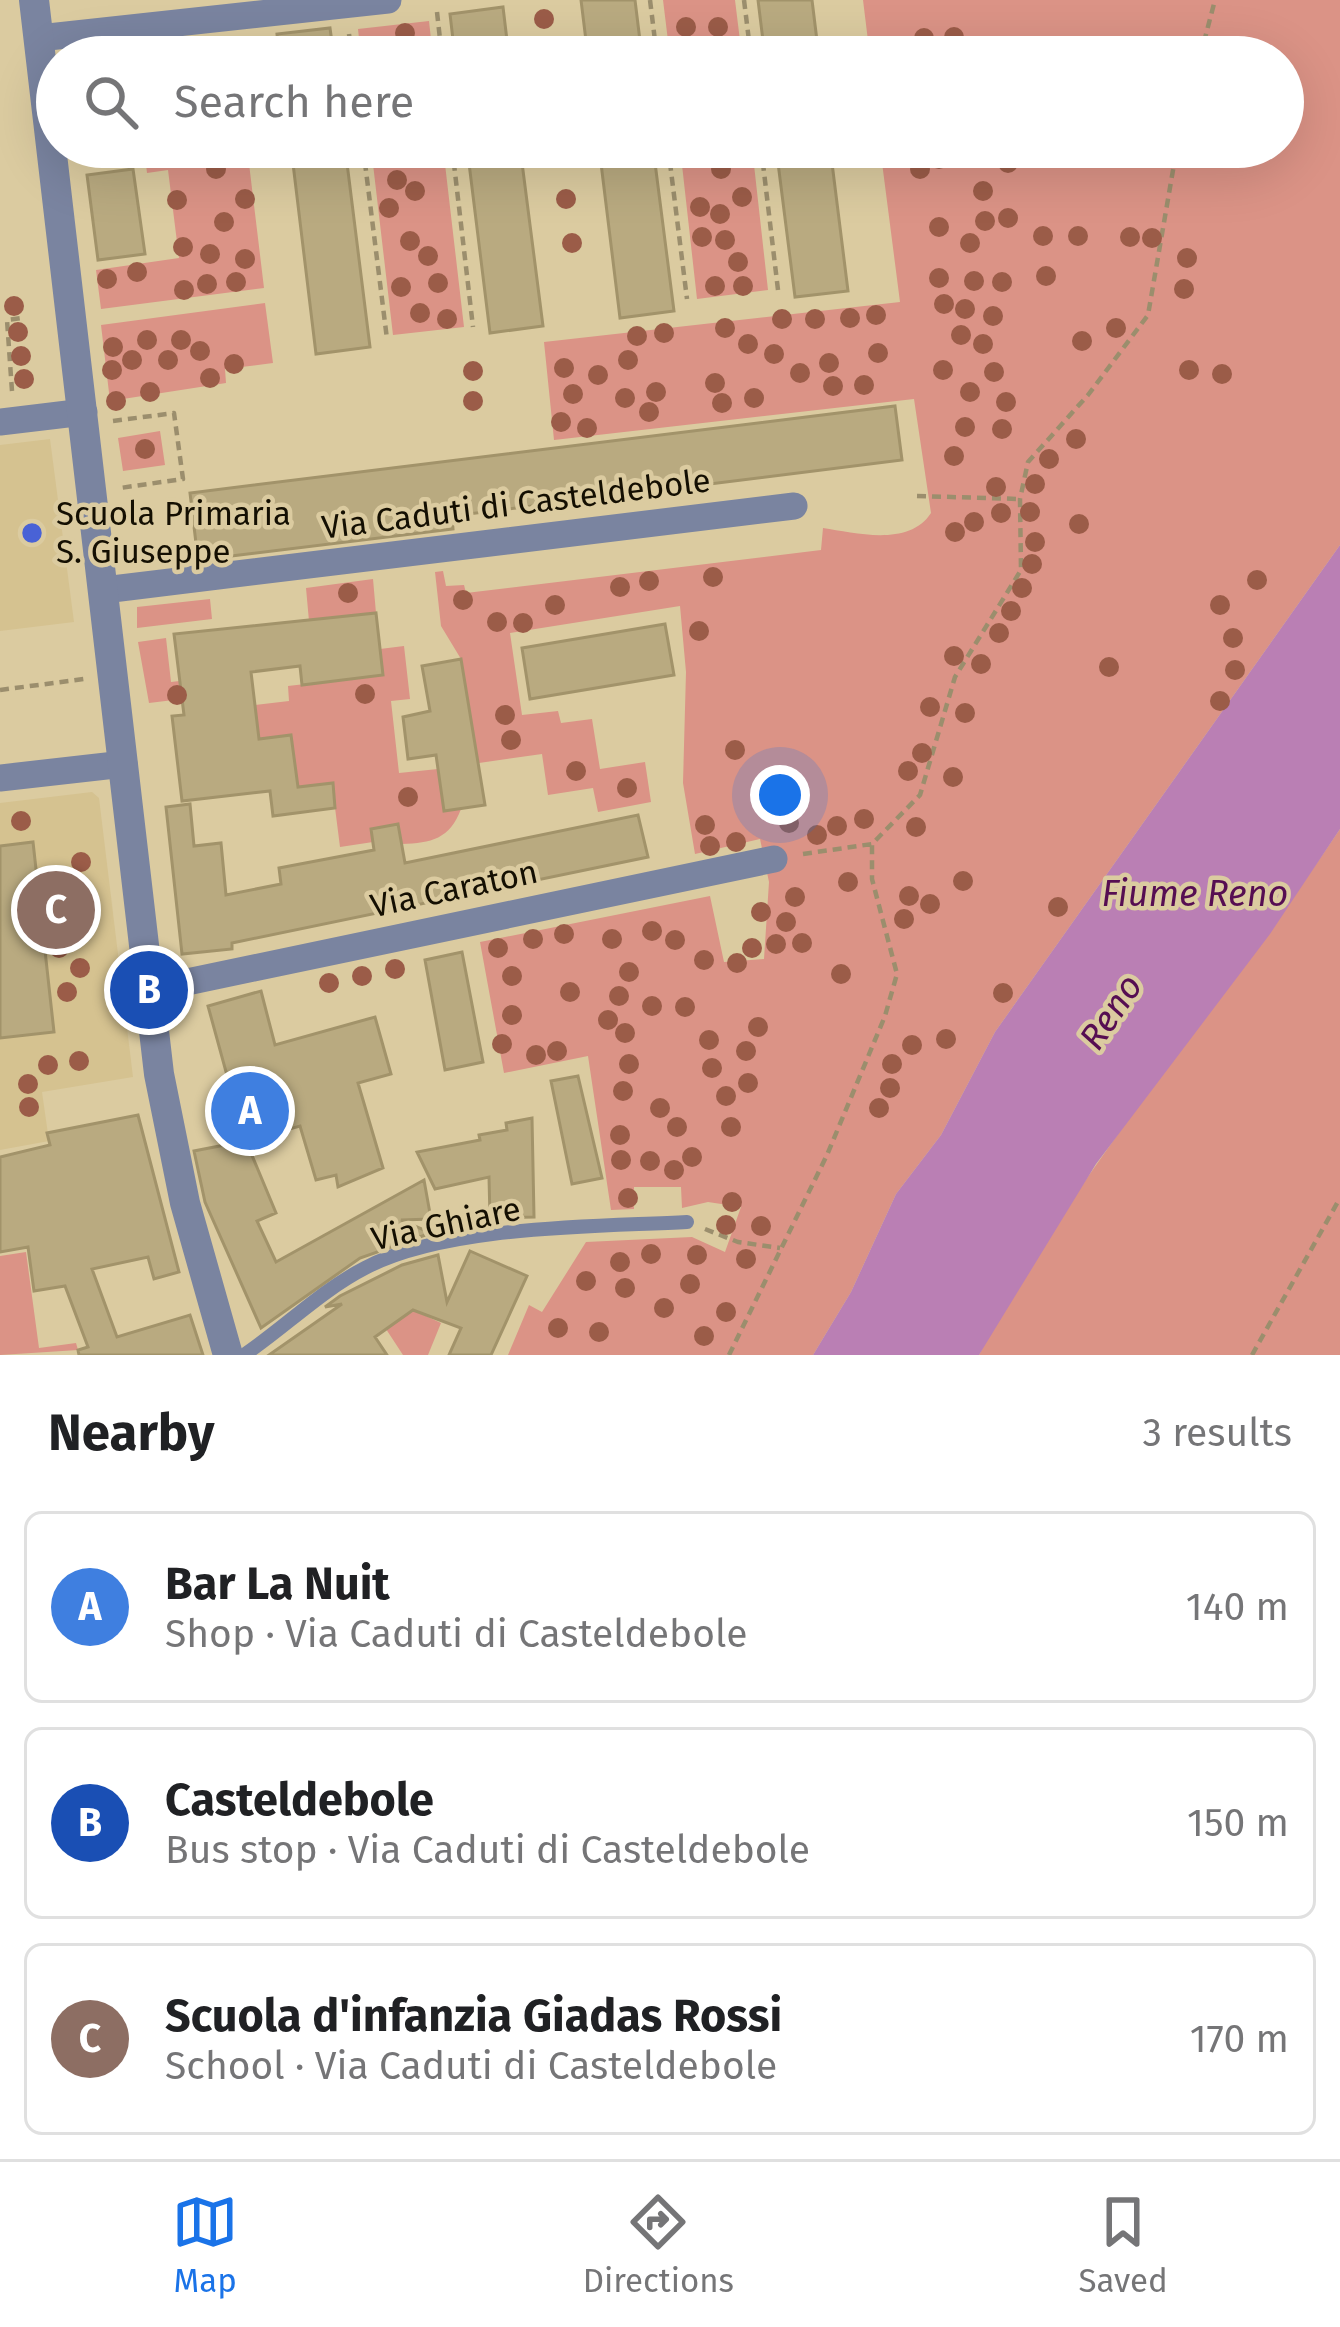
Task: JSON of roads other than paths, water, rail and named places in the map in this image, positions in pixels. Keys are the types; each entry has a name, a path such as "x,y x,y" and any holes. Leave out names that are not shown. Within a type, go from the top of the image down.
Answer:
{"street":[{"path":"34,0 39,36"},
{"path":"57,36 388,0"},
{"path":"59,168 96,417 104,590 149,990 174,1156 228,1355"},
{"path":"0,422 96,417"},
{"name":"Via Caduti di Casteldebole","path":"104,590 794,506"},
{"path":"0,778 124,764"},
{"name":"Via Caraton","path":"149,990 774,859"}],"lane":[{"name":"Via Ghiare","path":"244,1355 359,1270 390,1258 492,1236 687,1222"}],"water":[{"name":"Fiume Reno","path":"1340,545 1340,829 1270,934 1096,1164 979,1355 813,1355 851,1292 896,1194 941,1135 995,1032"}],"place":[{"name":"Scuola Primaria S. Giuseppe","path":"32,533"},
{"name":"Scuola d'infanzia Giadas Rossi","path":"56,910"},
{"name":"Casteldebole","path":"149,990"},
{"name":"Bar La Nuit","path":"250,1111"}],"water label":[{"name":"Reno","path":"1111,1012"}]}
